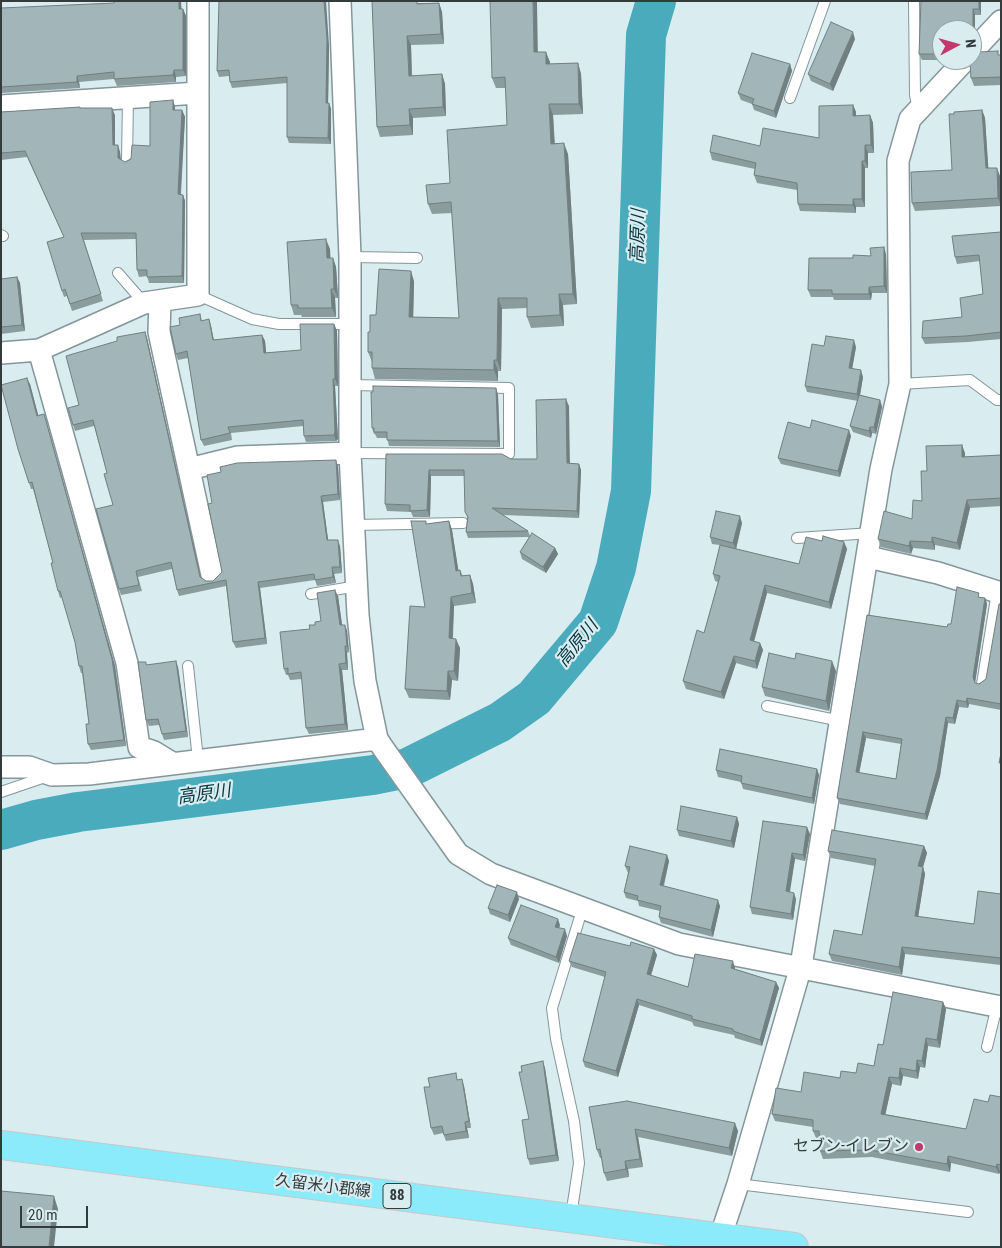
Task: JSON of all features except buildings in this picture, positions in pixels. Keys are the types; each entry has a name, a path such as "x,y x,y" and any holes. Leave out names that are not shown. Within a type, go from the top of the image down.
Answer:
{"main road":[{"name":"久留米小郡線","path":"1,1145 794,1247"}],"street":[{"path":"1,353 39,350 152,302 198,295 198,1"},
{"path":"340,1 350,257 350,453 358,615 365,681 380,743 418,800 458,854 491,874 679,944 801,966 999,1007"},
{"path":"982,42 999,24"},
{"path":"720,1238 738,1184 801,966 881,469 900,384 898,161 910,119 956,70"},
{"path":"1,106 198,93"},
{"path":"152,302 212,575"},
{"path":"39,350 127,663 139,747 154,752 172,763"},
{"path":"189,469 238,457 350,453"},
{"path":"868,557 938,573 999,593"},
{"path":"1,767 29,767 52,775 89,774 198,760 349,744 380,743"}],"lane":[{"path":"790,98 825,1"},
{"path":"914,1 915,96 918,110"},
{"path":"127,162 128,98"},
{"path":"350,257 417,258"},
{"path":"118,273 152,302"},
{"path":"198,295 252,319 279,324 351,324"},
{"path":"900,384 970,380 997,400 1001,400"},
{"path":"350,385 509,388 509,454 350,453"},
{"path":"354,525 462,523"},
{"path":"797,538 872,532"},
{"path":"311,594 357,586"},
{"path":"982,684 999,593"},
{"path":"188,666 198,760"},
{"path":"767,706 841,720"},
{"path":"1,792 52,775"},
{"path":"571,1218 579,1163 574,1121 556,1039 552,1008 583,907"},
{"path":"987,1047 999,1007"},
{"path":"738,1184 968,1212"}],"waterway":[{"name":"高原川","path":"1,830 36,820 78,812 373,775 408,768 500,722 534,698 598,622 616,568 631,491 646,35 656,1"}],"place":[{"name":"セブン-イレブン","path":"919,1147"}]}
